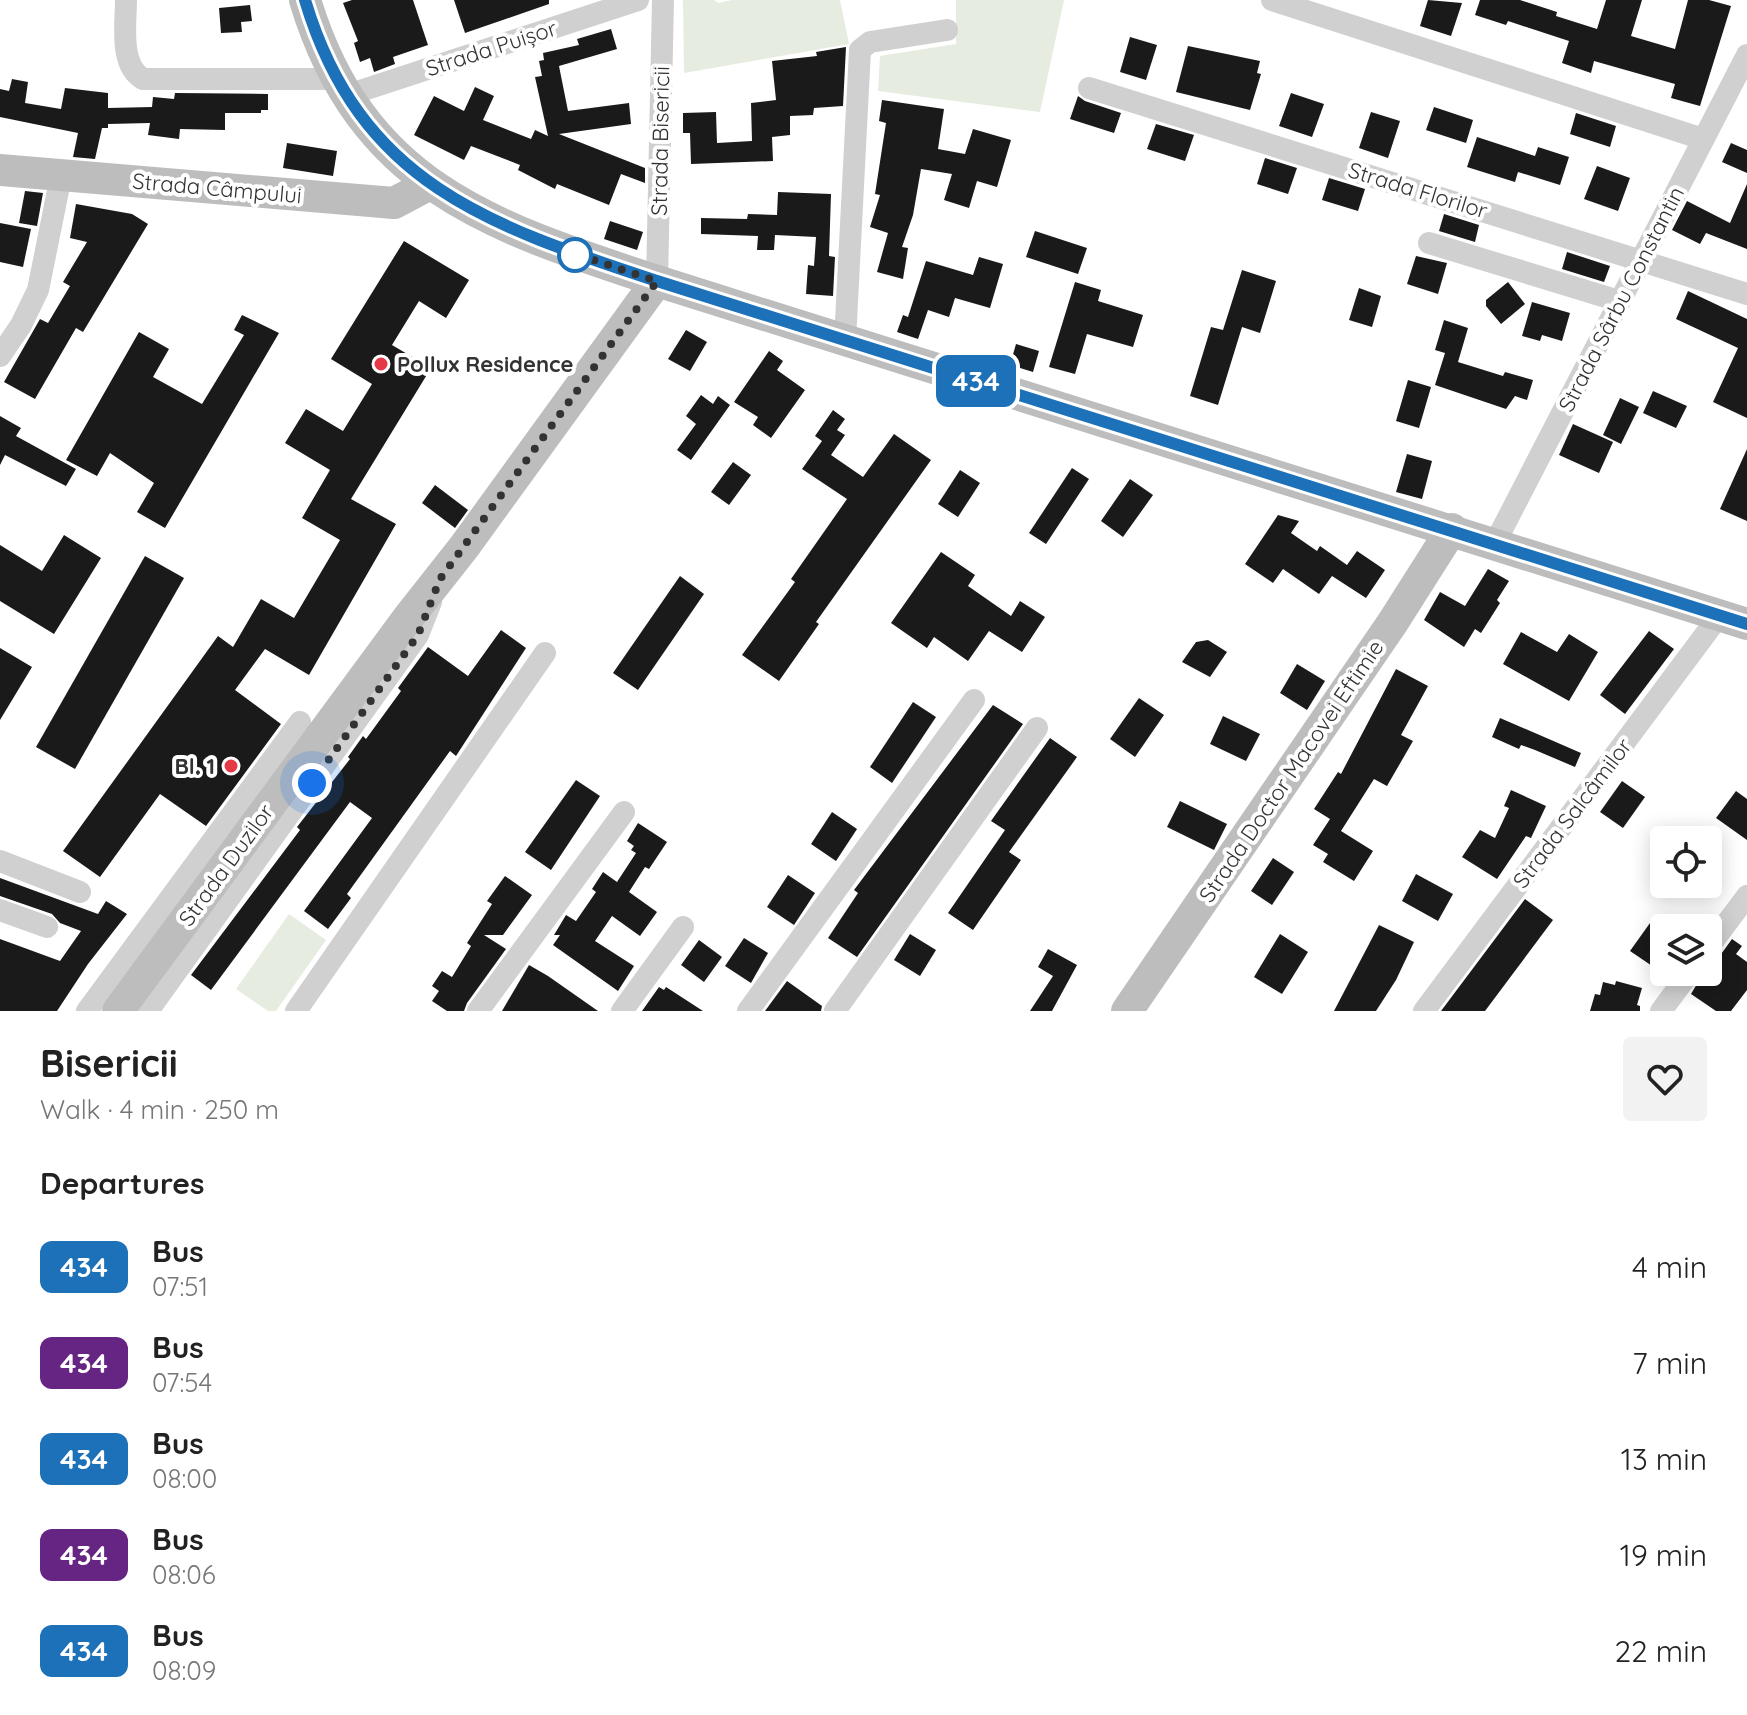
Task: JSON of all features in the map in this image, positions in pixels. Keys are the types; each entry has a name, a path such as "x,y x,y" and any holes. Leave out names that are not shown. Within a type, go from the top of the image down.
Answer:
{"street":[{"name":"Strada Puișor","path":"126,0 128,59 143,79 340,87 638,0"},
{"path":"305,0 340,87 388,148 430,184 528,236 652,288 845,341 1452,529 1733,620"},
{"name":"Strada Bisericii","path":"652,288 663,0"},
{"path":"1272,0 1703,139"},
{"path":"845,341 860,50 870,42 947,30"},
{"name":"Strada Sârbu Constantin","path":"1495,543 1747,55"},
{"name":"Strada Florilor","path":"1089,88 1641,258 1747,294"},
{"name":"Strada Câmpului","path":"0,170 394,203 430,184"},
{"path":"0,356 21,325 38,290 61,176"},
{"path":"1429,243 1619,301"},
{"name":"Strada Duzilor","path":"118,1011 652,288"},
{"name":"Strada Doctor Macovei Eftimie","path":"1127,1011 1393,622 1452,529"},
{"path":"148,1011 418,635 440,579"},
{"name":"Strada Salcâmilor","path":"1424,1011 1733,620"},
{"path":"296,1011 545,653"},
{"path":"748,1011 974,700"},
{"path":"87,1011 300,722"},
{"path":"835,1011 1037,728"},
{"path":"478,1011 624,812"},
{"path":"0,861 80,892"},
{"path":"1722,929 1747,896"},
{"path":"0,910 47,927"},
{"path":"622,1011 683,927"},
{"path":"1661,1011 1680,986"}],"shaded area":[{"path":"683,0 714,0 718,3 732,0 840,0 849,44 684,73"},
{"path":"956,0 1064,0 1040,112 878,91 880,56 956,44"},
{"path":"289,914 326,940 276,1011 268,1011 236,989"}],"building":[{"path":"352,0 413,0 428,45 393,57 395,64 374,72 370,58 360,62 354,43 358,41 343,3"},
{"path":"454,0 549,0 549,4 465,33"},
{"path":"1428,0 1462,3 1451,36 1420,26"},
{"path":"1480,0 1520,0 1597,29 1606,0 1642,0 1631,36 1675,49 1688,0 1709,0 1731,6 1700,106 1671,98 1675,84 1594,61 1591,73 1562,63 1569,41 1508,21 1506,25 1475,15"},
{"path":"250,5 252,21 241,22 242,32 221,33 219,8"},
{"path":"611,29 617,49 559,66 568,111 629,103 631,124 559,134 645,168 645,183 621,174 609,205 557,184 555,189 518,170 520,165 471,146 464,160 414,135 434,96 464,111 475,87 494,96 483,120 531,139 535,130 548,136 535,77 542,76 539,61 544,60 543,53 579,45 577,39"},
{"path":"1130,37 1157,45 1146,80 1120,72"},
{"path":"1188,46 1260,61 1257,73 1261,74 1250,110 1176,92"},
{"path":"846,47 843,106 814,108 813,115 790,116 790,135 772,137 773,161 691,164 690,133 683,133 683,113 716,112 717,143 752,141 751,103 776,100 772,61 817,56 816,52"},
{"path":"12,79 28,82 25,103 61,109 65,88 108,93 108,108 152,107 153,97 174,99 175,93 268,94 268,110 261,110 261,113 225,113 225,130 180,129 179,139 148,135 150,123 108,124 108,128 102,128 95,159 73,157 78,133 0,117 0,89 9,91"},
{"path":"1291,93 1324,104 1312,137 1279,126"},
{"path":"1078,96 1121,113 1114,133 1070,119"},
{"path":"882,100 944,109 938,149 965,154 973,129 1011,140 997,187 977,181 969,208 944,200 952,174 921,169 913,215 902,247 908,248 903,279 877,272 888,233 870,227 880,195 875,194 886,123 879,121"},
{"path":"1434,107 1473,120 1466,143 1426,130"},
{"path":"1371,112 1400,121 1388,158 1359,148"},
{"path":"1576,113 1616,126 1610,147 1570,134"},
{"path":"1156,124 1194,135 1185,161 1147,149"},
{"path":"1477,137 1535,156 1538,147 1569,157 1560,185 1518,172 1515,182 1467,167"},
{"path":"287,143 337,151 333,176 283,168"},
{"path":"1731,143 1747,150 1747,173 1722,162"},
{"path":"1265,158 1297,168 1288,194 1257,184"},
{"path":"1597,166 1630,178 1618,211 1584,199"},
{"path":"1329,178 1365,189 1358,211 1322,200"},
{"path":"1747,184 1747,249 1706,233 1700,244 1672,230 1687,201 1730,223"},
{"path":"25,191 43,193 37,226 19,223"},
{"path":"778,192 831,194 829,256 835,257 833,296 806,294 808,265 814,266 816,237 775,235 774,250 757,250 758,236 701,234 701,218 747,219 748,214 777,215"},
{"path":"76,204 132,214 148,224 83,332 76,328 35,399 4,382 40,319 48,323 70,286 63,282 87,242 70,238"},
{"path":"1444,214 1479,225 1475,242 1439,231"},
{"path":"610,221 643,232 637,250 604,239"},
{"path":"0,223 31,229 23,267 0,262"},
{"path":"1035,231 1087,248 1078,274 1026,257"},
{"path":"404,241 469,280 446,318 419,301 392,345 431,368 351,499 396,524 309,675 265,649 235,690 281,724 206,826 160,794 100,877 63,851 218,636 233,647 261,599 294,618 340,540 302,518 330,470 285,443 306,409 343,431 372,384 331,359"},
{"path":"1567,252 1610,266 1604,282 1562,269"},
{"path":"1416,256 1447,263 1438,294 1407,284"},
{"path":"979,257 1003,264 990,308 955,298 949,317 928,310 918,339 897,332 903,315 908,317 926,261 973,275"},
{"path":"1242,270 1276,281 1260,333 1242,327 1218,405 1190,396 1211,327 1223,330"},
{"path":"1075,282 1101,290 1098,301 1143,315 1133,347 1087,334 1075,374 1049,367"},
{"path":"1508,282 1525,304 1501,324 1486,306 1486,300"},
{"path":"1359,288 1381,296 1372,327 1349,320"},
{"path":"1688,291 1747,319 1747,418 1713,402 1738,348 1676,319"},
{"path":"1532,302 1570,313 1562,341 1542,335 1540,341 1522,336"},
{"path":"242,315 279,333 165,528 137,512 154,483 110,453 97,476 66,460 139,332 169,349 153,377 202,404 244,335 234,330"},
{"path":"1444,320 1468,328 1458,362 1503,376 1505,372 1533,380 1527,400 1515,396 1506,409 1435,385 1445,353 1435,350"},
{"path":"686,330 707,342 690,371 668,359"},
{"path":"1016,344 1039,351 1033,372 1010,365"},
{"path":"769,351 783,361 777,370 805,390 771,438 753,425 758,417 734,402"},
{"path":"1408,380 1431,387 1419,428 1396,421"},
{"path":"1653,391 1687,406 1676,428 1643,413"},
{"path":"701,395 713,404 718,396 730,405 691,460 677,450 696,424 686,416"},
{"path":"1620,398 1639,407 1621,444 1603,435"},
{"path":"833,410 845,419 837,430 845,435 831,455 863,477 894,434 931,460 816,622 819,624 779,681 742,655 795,582 791,579 847,499 802,469 822,441 815,436"},
{"path":"0,416 21,428 16,436 76,469 66,486 5,455 0,465"},
{"path":"1573,424 1613,442 1599,473 1559,455"},
{"path":"1747,449 1747,521 1720,509"},
{"path":"1407,454 1432,461 1422,499 1396,492"},
{"path":"733,462 751,475 729,505 711,492"},
{"path":"1072,468 1089,479 1046,544 1029,533"},
{"path":"960,470 980,483 958,517 938,504"},
{"path":"1130,479 1153,495 1123,537 1101,521"},
{"path":"435,485 468,510 455,528 422,503"},
{"path":"1278,515 1299,521 1291,533 1317,551 1320,546 1347,565 1357,551 1385,570 1366,598 1332,576 1319,594 1283,569 1273,583 1245,564"},
{"path":"64,535 101,558 54,634 0,601 0,545 42,571"},
{"path":"941,552 975,575 968,586 1011,616 1020,601 1045,617 1022,652 989,631 968,661 934,637 927,648 891,623"},
{"path":"145,556 184,578 75,769 36,747"},
{"path":"1488,569 1509,581 1497,600 1500,603 1481,633 1475,629 1464,647 1424,620 1440,592 1465,606"},
{"path":"680,576 704,594 638,690 613,673"},
{"path":"501,630 526,648 456,756 450,751 347,894 351,898 328,929 304,911 372,818 350,802 211,990 191,975 300,830 297,827 350,759 348,757 363,736 366,739 401,691 398,688 428,647 468,676"},
{"path":"1649,631 1674,649 1625,714 1600,695"},
{"path":"1521,632 1557,652 1569,634 1598,652 1569,701 1503,664"},
{"path":"1208,640 1227,652 1210,677 1182,662 1196,642"},
{"path":"0,648 32,667 0,720"},
{"path":"1297,664 1325,681 1307,710 1280,693"},
{"path":"1396,669 1428,686 1401,735 1413,741 1387,786 1374,779 1341,831 1373,851 1354,881 1323,862 1328,854 1313,845 1330,819 1314,809 1338,772 1341,774"},
{"path":"1139,698 1164,715 1135,757 1110,739"},
{"path":"913,702 936,717 892,783 870,767"},
{"path":"993,705 1023,724 857,957 828,938 858,893 854,890"},
{"path":"1223,716 1260,734 1246,761 1210,744"},
{"path":"1500,718 1581,753 1575,767 1492,737"},
{"path":"1050,738 1077,757 1009,852 1021,860 973,930 948,913 1005,830 991,821"},
{"path":"576,780 600,796 551,870 525,852"},
{"path":"1622,781 1645,797 1623,828 1600,812"},
{"path":"1511,790 1546,806 1531,838 1526,836 1497,879 1462,857 1480,830 1495,838 1509,808 1504,806"},
{"path":"1736,791 1747,799 1747,840 1716,818"},
{"path":"1180,801 1227,824 1214,850 1167,827"},
{"path":"832,812 857,829 836,861 811,844"},
{"path":"638,823 667,842 629,892 657,912 640,936 612,916 595,941 634,966 618,991 553,945 560,935 554,935 566,915 576,921 596,892 592,889 603,872 617,882 636,853 631,850 634,846 627,841"},
{"path":"1273,858 1294,872 1272,905 1251,891"},
{"path":"1416,874 1453,894 1438,921 1402,901"},
{"path":"788,875 815,893 794,925 767,907"},
{"path":"505,876 532,895 503,935 484,935 506,949 464,1011 447,1011 432,1001 439,991 432,986 442,971 452,977 471,946 467,943 492,904 487,901"},
{"path":"0,878 98,914 106,901 127,914 57,1011 0,1011 0,939 60,961 81,931 60,923 52,914 0,896"},
{"path":"1525,899 1553,920 1485,1011 1441,1011"},
{"path":"1650,923 1650,965 1630,951"},
{"path":"1379,925 1414,942 1396,980 1376,1011 1334,1011"},
{"path":"910,934 936,950 920,976 894,960"},
{"path":"1280,934 1308,952 1282,994 1254,977"},
{"path":"744,938 768,953 751,983 725,966"},
{"path":"1732,939 1742,946 1736,954 1747,962 1747,990 1731,1011 1716,1011 1691,994 1696,986 1722,986 1722,953"},
{"path":"699,940 722,957 704,982 681,965"},
{"path":"1048,949 1077,965 1052,1011 1030,1011 1053,976 1038,967"},
{"path":"529,965 548,976 598,1011 502,1011"},
{"path":"787,981 822,1006 821,1011 765,1011"},
{"path":"1616,981 1642,988 1637,1005 1640,1011 1590,1011 1595,994 1600,995 1603,982 1615,985"},
{"path":"659,987 664,990 666,987 703,1011 642,1011"}],"bus line":[{"name":"434","path":"305,0 335,79 365,124 388,148 430,184 458,201 558,249 1747,624"}],"place":[{"name":"Pollux Residence","path":"381,364"},
{"name":"Bl. 1","path":"231,766"}],"route":[{"path":"312,783 418,635 440,579 657,281 572,253 575,255"}]}
